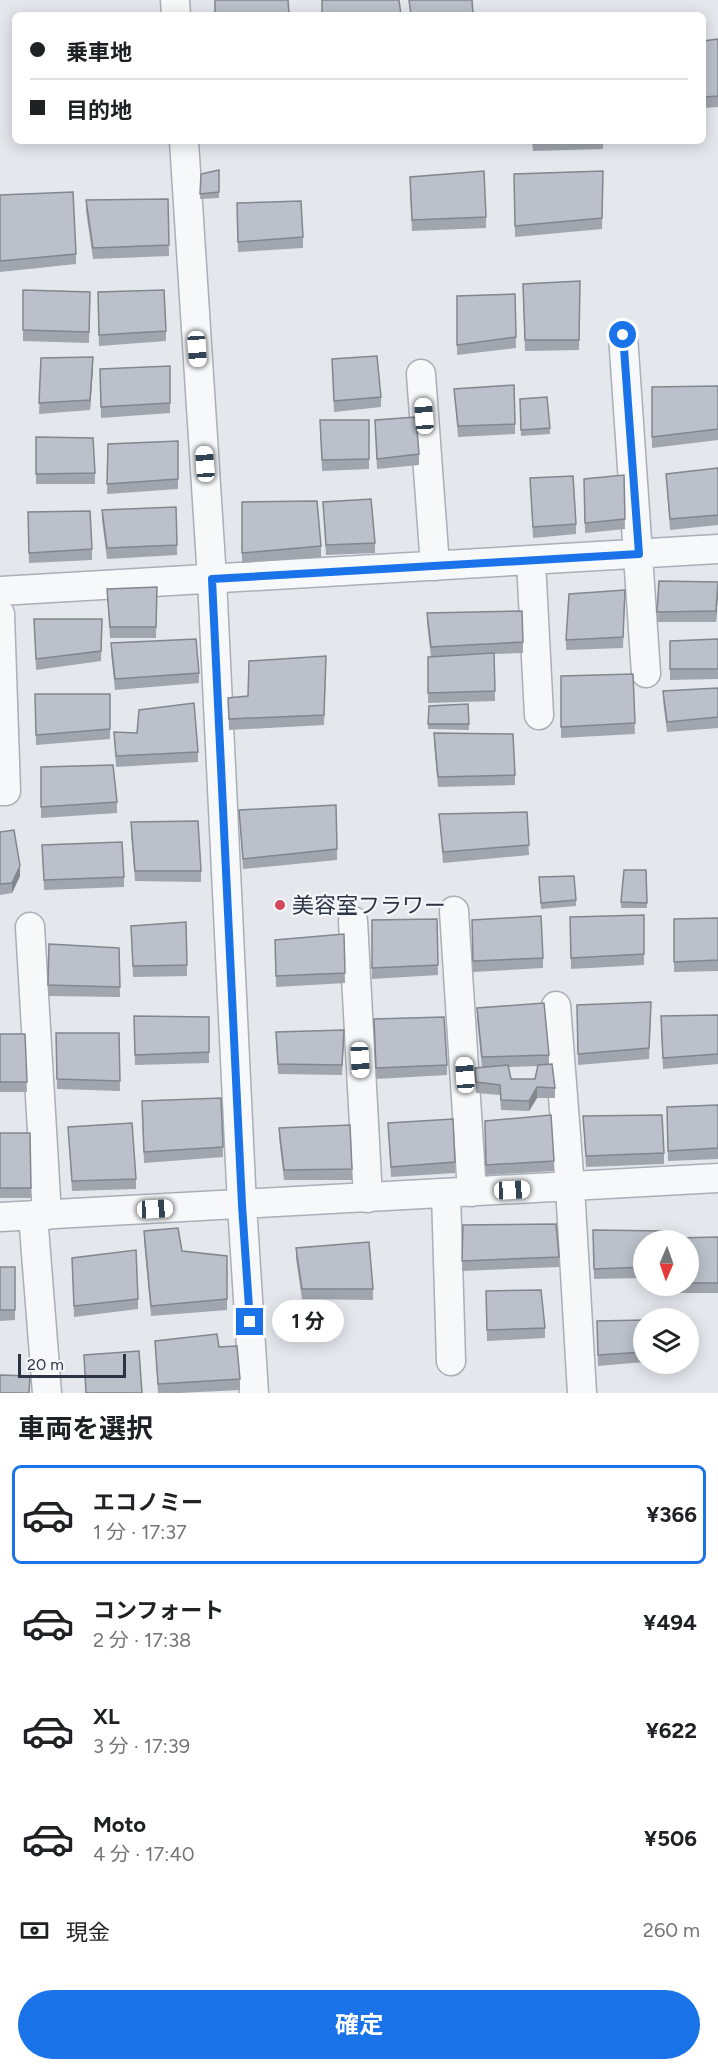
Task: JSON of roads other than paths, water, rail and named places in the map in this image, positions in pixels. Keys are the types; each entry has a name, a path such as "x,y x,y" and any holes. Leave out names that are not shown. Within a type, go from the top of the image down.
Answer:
{"street":[{"path":"184,144 212,579 242,1205 254,1393"},
{"path":"623,335 646,673"},
{"path":"421,374 435,566"},
{"path":"0,591 718,549"},
{"path":"531,561 539,715"},
{"path":"0,614 6,791 0,791"},
{"path":"451,1361 459,1192 454,911"},
{"path":"353,921 368,1198"},
{"path":"30,927 47,1393"},
{"path":"556,1006 570,1186 582,1393"},
{"path":"0,1217 718,1178"}],"place":[{"name":"美容室フラワー","path":"280,905"}]}
